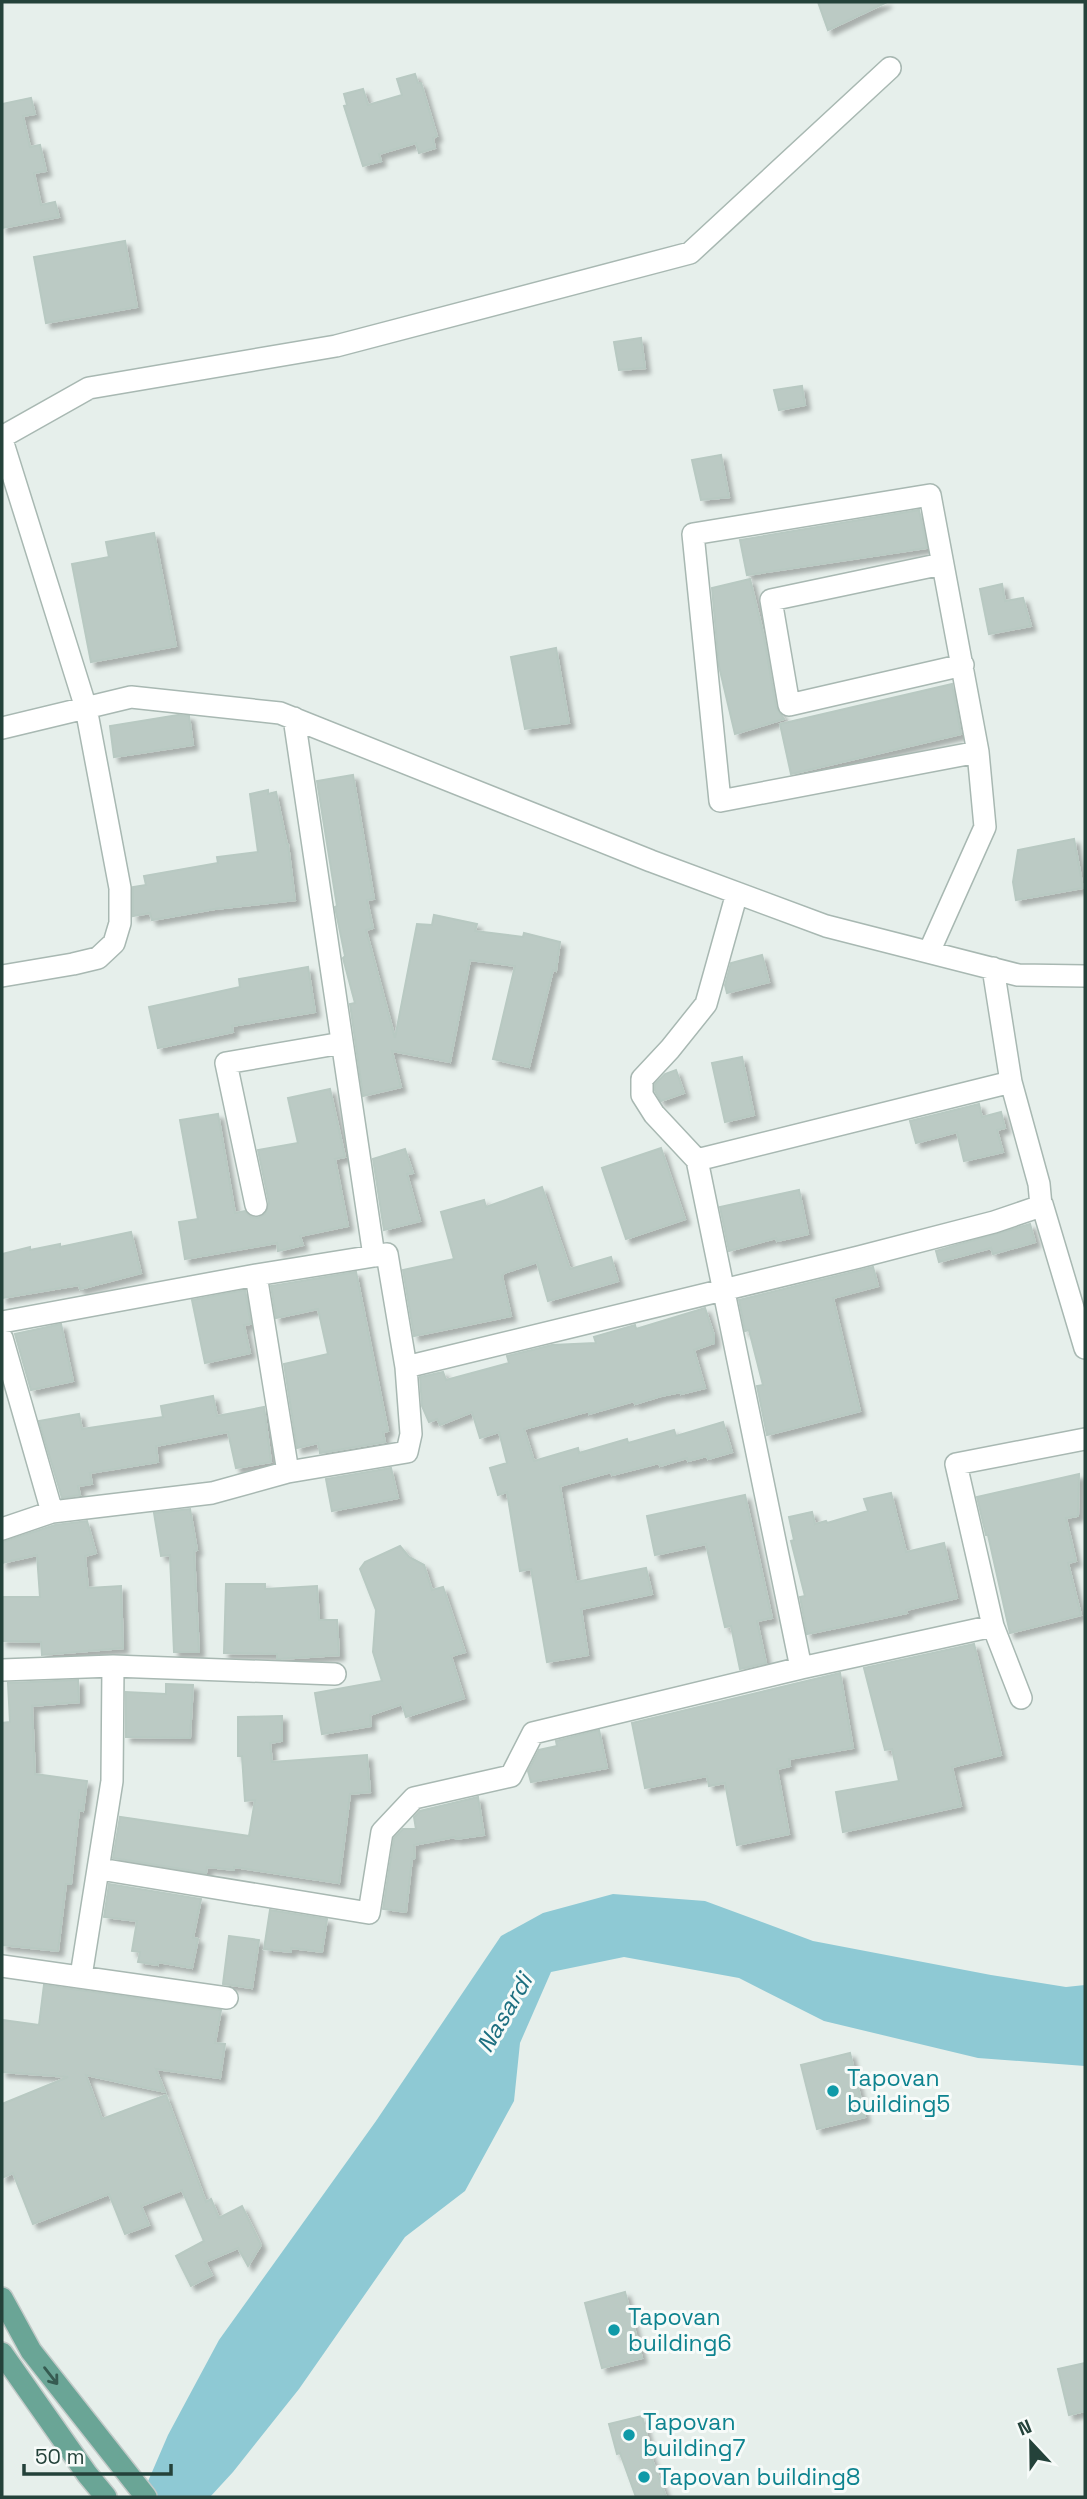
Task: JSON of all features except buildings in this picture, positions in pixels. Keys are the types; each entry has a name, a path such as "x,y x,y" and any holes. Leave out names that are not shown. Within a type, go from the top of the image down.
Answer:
{"main road":[{"path":"2,2298 31,2351 146,2497"},
{"path":"4,2362 106,2497"}],"street":[{"path":"2,976 98,958 114,943 120,923 120,888 86,708 2,439 89,388 336,346 690,253 890,68"},
{"path":"929,952 985,827 978,752 930,495 693,534 720,801 978,752"},
{"path":"942,564 771,600 789,705 963,665"},
{"path":"2,728 131,697 280,713 651,861 826,926 1018,975 1085,976"},
{"path":"293,718 374,1256"},
{"path":"737,893 706,1004 642,1079 642,1095 654,1114 697,1160 801,1668"},
{"path":"993,968 1011,1082 1042,1204 1085,1348"},
{"path":"256,1205 226,1063 342,1043"},
{"path":"697,1160 1011,1082"},
{"path":"406,1367 994,1222 1042,1204"},
{"path":"2,1322 256,1275 387,1254 406,1367 411,1434 407,1452 288,1472 212,1493 52,1512 2,1529"},
{"path":"256,1275 288,1472"},
{"path":"2,1338 52,1512"},
{"path":"1021,1698 993,1626 956,1464 1085,1439"},
{"path":"100,1869 369,1913 382,1832 414,1798 511,1776 533,1733 801,1668 993,1626"},
{"path":"81,1976 112,1781 113,1666"},
{"path":"2,1670 113,1666 335,1674"},
{"path":"2,1966 227,1998"},
{"path":"4,2362 31,2351"}],"water":[{"name":"Nasardi","path":"613,1894 705,1901 813,1941 991,1975 1066,1987 1085,1985 1085,2066 978,2058 824,2021 739,1978 624,1957 551,1972 520,2043 514,2101 465,2191 405,2237 299,2389 210,2497 133,2497 146,2486 168,2435 219,2340 376,2121 501,1936 543,1913"}],"place":[{"name":"Tapovan building5","path":"833,2091"},
{"name":"Tapovan building6","path":"614,2330"},
{"name":"Tapovan building7","path":"629,2435"},
{"name":"Tapovan building8","path":"644,2477"}]}
